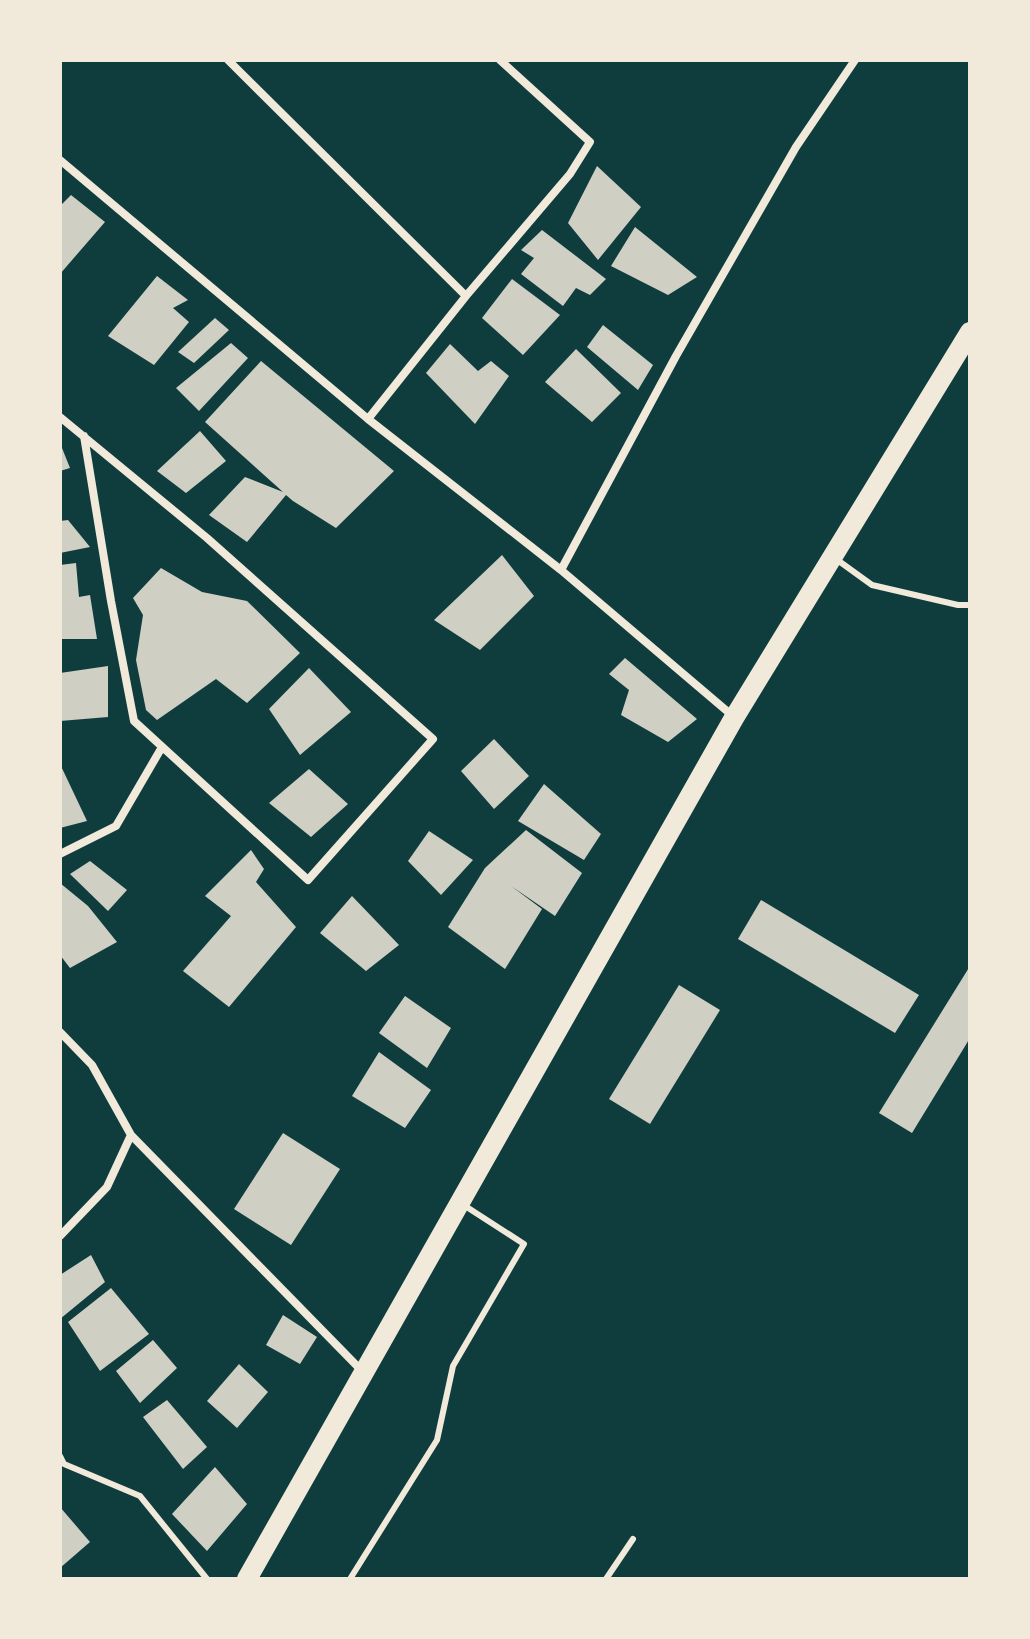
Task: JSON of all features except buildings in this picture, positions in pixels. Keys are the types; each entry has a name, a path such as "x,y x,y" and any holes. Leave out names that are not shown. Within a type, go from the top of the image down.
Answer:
{"main road":[{"path":"247,1579 734,718 970,332"}],"street":[{"path":"228,60 466,296"},
{"path":"368,419 466,296 570,174 590,142 500,60"},
{"path":"561,570 676,356 796,147 855,60"},
{"path":"60,160 368,419 561,570 734,718"},
{"path":"60,417 84,436 207,538 433,739 308,880 134,721 84,436"},
{"path":"60,854 116,826 162,747"},
{"path":"60,1032 92,1065 131,1135 363,1372"},
{"path":"60,1236 107,1187 131,1135"}],"lane":[{"path":"833,557 872,585 970,605"},
{"path":"350,1579 437,1440 453,1366 524,1244 459,1202"},
{"path":"60,1456 64,1464 140,1496 207,1579"},
{"path":"606,1579 633,1539"}]}
